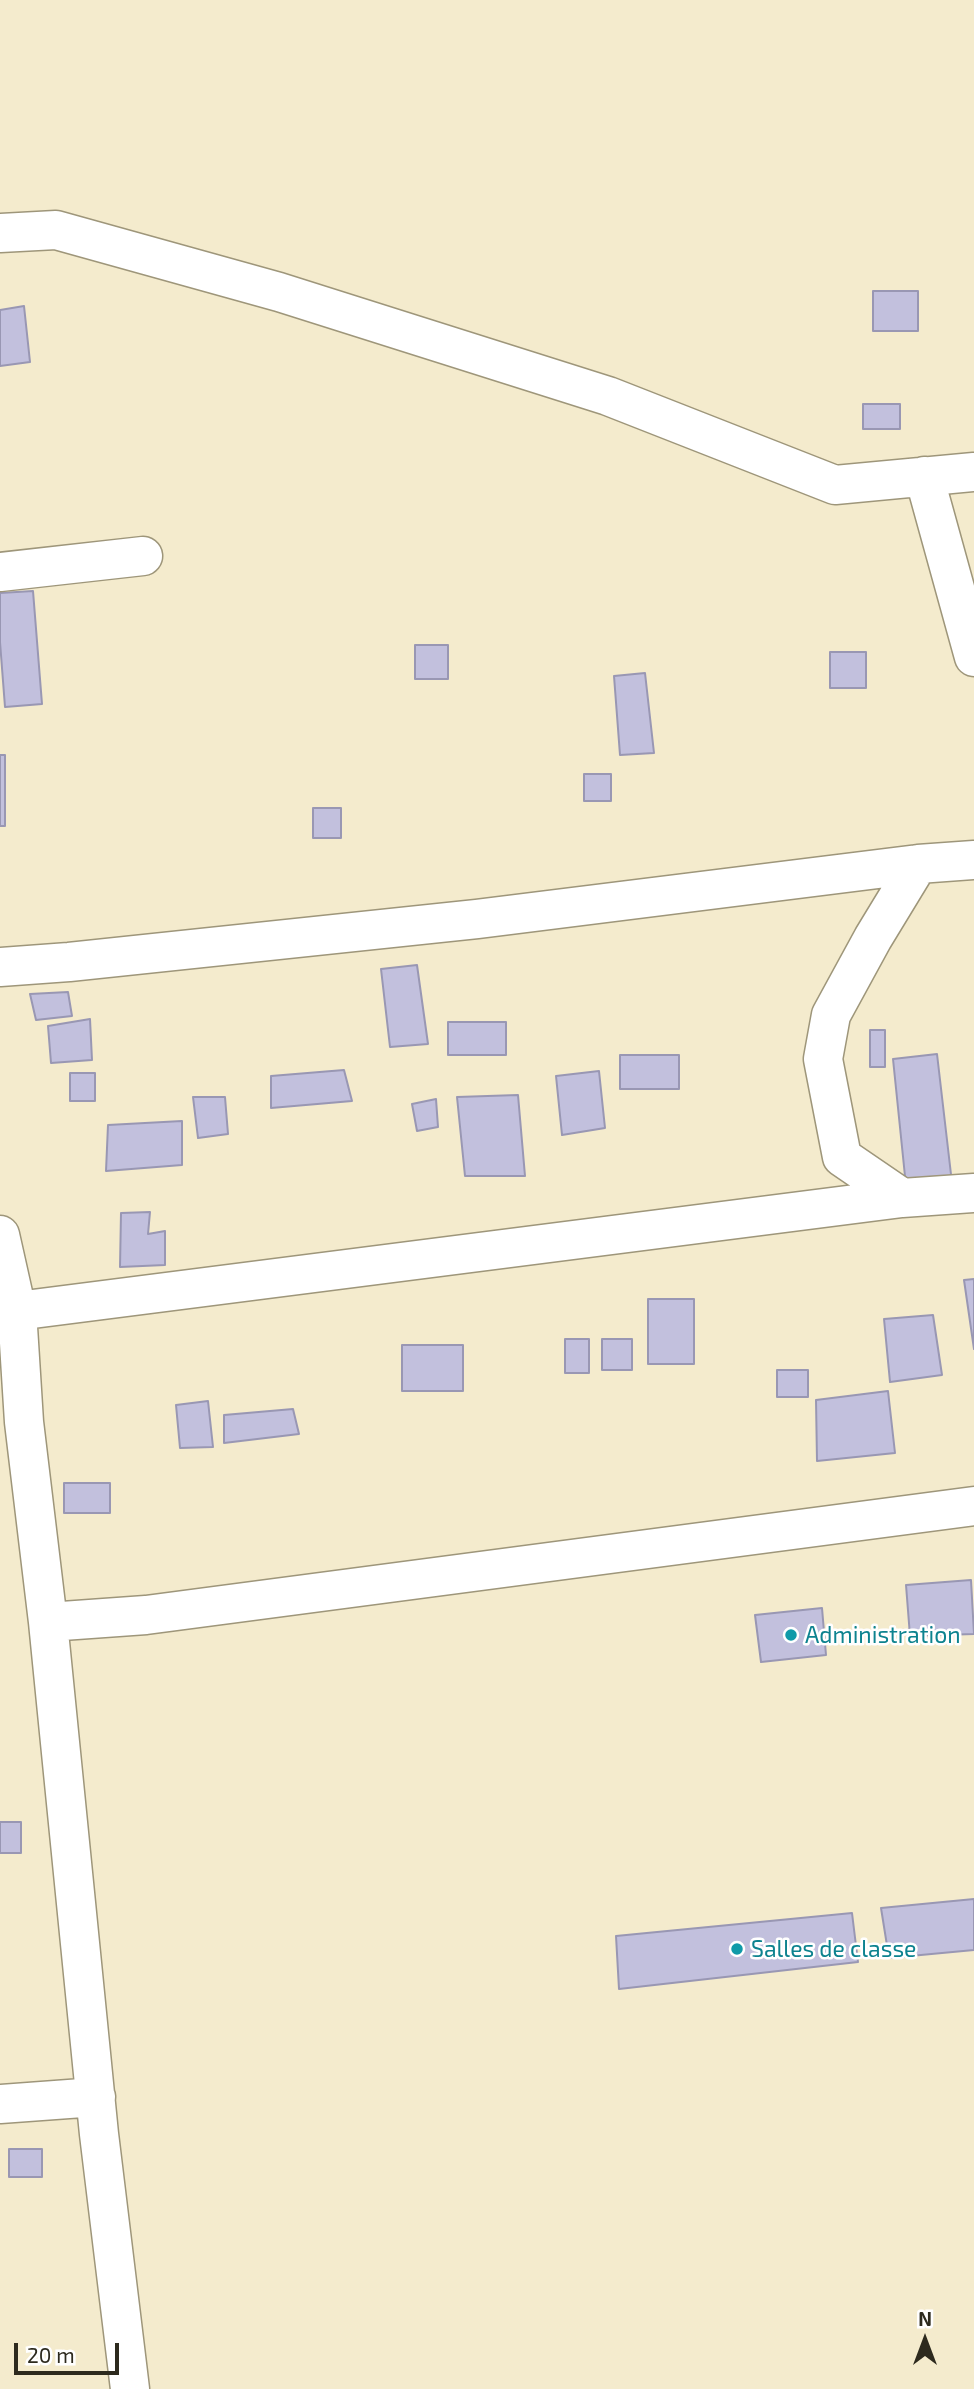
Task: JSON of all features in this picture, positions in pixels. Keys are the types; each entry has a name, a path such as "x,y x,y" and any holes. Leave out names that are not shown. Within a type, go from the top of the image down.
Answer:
{"street":[{"path":"0,233 56,230 279,292 608,396 835,485 974,472"},
{"path":"924,477 974,657"},
{"path":"0,572 143,556"},
{"path":"0,967 477,919 918,864 974,860"},
{"path":"902,1198 842,1157 823,1059 831,1015 918,864"},
{"path":"17,1311 902,1198 974,1193"},
{"path":"0,1235 17,1311 24,1422 130,2389"},
{"path":"48,1622 146,1615 974,1506"},
{"path":"0,2104 96,2097"}],"building":[{"path":"873,291 918,291 918,331 873,331"},
{"path":"24,306 30,362 0,366 0,310"},
{"path":"863,404 900,404 900,429 863,429"},
{"path":"33,591 42,704 5,707 0,642 0,593"},
{"path":"415,645 448,645 448,679 415,679"},
{"path":"830,652 866,652 866,688 830,688"},
{"path":"645,673 654,753 620,755 614,676"},
{"path":"0,755 5,755 5,826 0,826"},
{"path":"584,774 611,774 611,801 584,801"},
{"path":"313,808 341,808 341,838 313,838"},
{"path":"417,965 428,1044 390,1047 381,969"},
{"path":"68,992 72,1016 36,1020 30,994"},
{"path":"90,1019 92,1060 51,1063 48,1026"},
{"path":"448,1022 506,1022 506,1055 448,1055"},
{"path":"870,1030 885,1030 885,1067 870,1067"},
{"path":"937,1054 952,1183 906,1186 893,1059"},
{"path":"620,1055 679,1055 679,1089 620,1089"},
{"path":"344,1070 352,1101 271,1108 271,1076"},
{"path":"599,1071 605,1128 562,1135 556,1076"},
{"path":"70,1073 95,1073 95,1101 70,1101"},
{"path":"518,1095 525,1176 465,1176 457,1097"},
{"path":"193,1097 225,1097 228,1134 198,1138"},
{"path":"436,1099 438,1127 417,1131 412,1104"},
{"path":"182,1121 182,1165 106,1171 108,1125"},
{"path":"150,1212 148,1234 165,1231 165,1265 120,1267 121,1213"},
{"path":"974,1279 974,1349 964,1280"},
{"path":"648,1299 694,1299 694,1364 648,1364"},
{"path":"933,1315 942,1375 890,1382 884,1319"},
{"path":"565,1339 589,1339 589,1373 565,1373"},
{"path":"602,1339 632,1339 632,1370 602,1370"},
{"path":"402,1345 463,1345 463,1391 402,1391"},
{"path":"777,1370 808,1370 808,1397 777,1397"},
{"path":"888,1391 895,1453 817,1461 816,1400"},
{"path":"208,1401 213,1447 180,1448 176,1405"},
{"path":"293,1409 299,1434 224,1443 224,1415"},
{"path":"64,1483 110,1483 110,1513 64,1513"},
{"path":"971,1580 974,1634 910,1636 906,1585"},
{"name":"Administration","path":"822,1608 826,1655 761,1662 755,1615"},
{"path":"0,1822 21,1822 21,1853 0,1853"},
{"name":"Salles de classe","path":"974,1899 974,1950 889,1958 881,1908"},
{"name":"Salles de classe","path":"852,1913 858,1962 619,1989 616,1936"},
{"path":"9,2149 42,2149 42,2177 9,2177"}],"place":[{"name":"Administration","path":"791,1635"},
{"name":"Salles de classe","path":"737,1949"}]}
